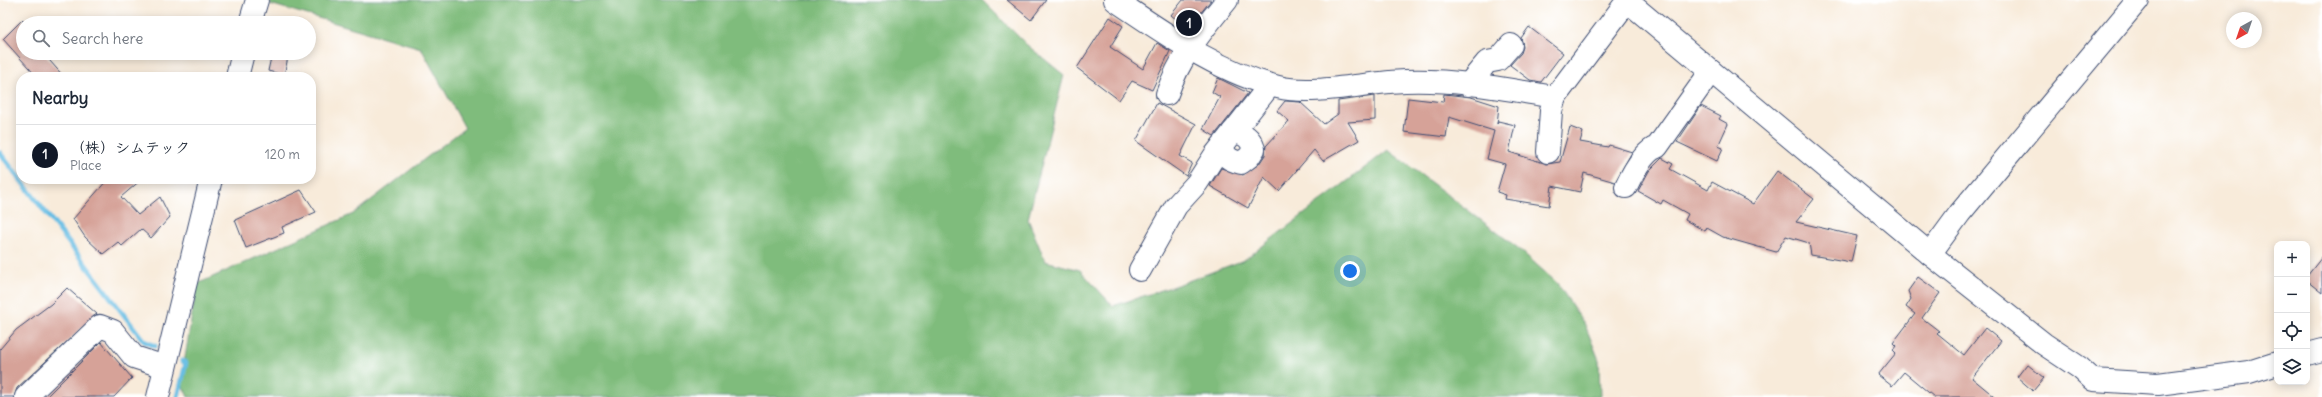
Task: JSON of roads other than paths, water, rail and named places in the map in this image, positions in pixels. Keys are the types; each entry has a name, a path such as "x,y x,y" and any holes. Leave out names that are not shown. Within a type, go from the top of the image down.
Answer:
{"street":[{"path":"252,16 257,0"},
{"path":"1115,0 1188,48 1248,78 1270,85 1299,91 1407,81 1468,85 1556,97"},
{"path":"1167,94 1175,71 1188,48 1227,0"},
{"path":"1548,152 1551,111 1556,97 1627,0 1930,254 2044,344 2080,368 2096,388 2158,384 2249,372 2274,364"},
{"path":"1930,254 1960,213 2138,0"},
{"path":"1468,85 1487,62 1498,60 1511,45"},
{"path":"238,72 241,60"},
{"path":"1626,187 1639,162 1643,160 1652,148 1657,146 1711,71"},
{"path":"1140,270 1176,206 1197,183 1227,139 1270,85"},
{"path":"158,397 210,184"},
{"path":"26,397 100,326 114,331 134,357 165,367"},
{"path":"2310,353 2322,350"}],"waterway":[{"path":"0,153 16,174"},
{"path":"24,184 144,341 155,346"},
{"path":"178,397 186,363 182,361"}],"place":[{"name":"（株）シムテック","path":"1189,23"}]}
